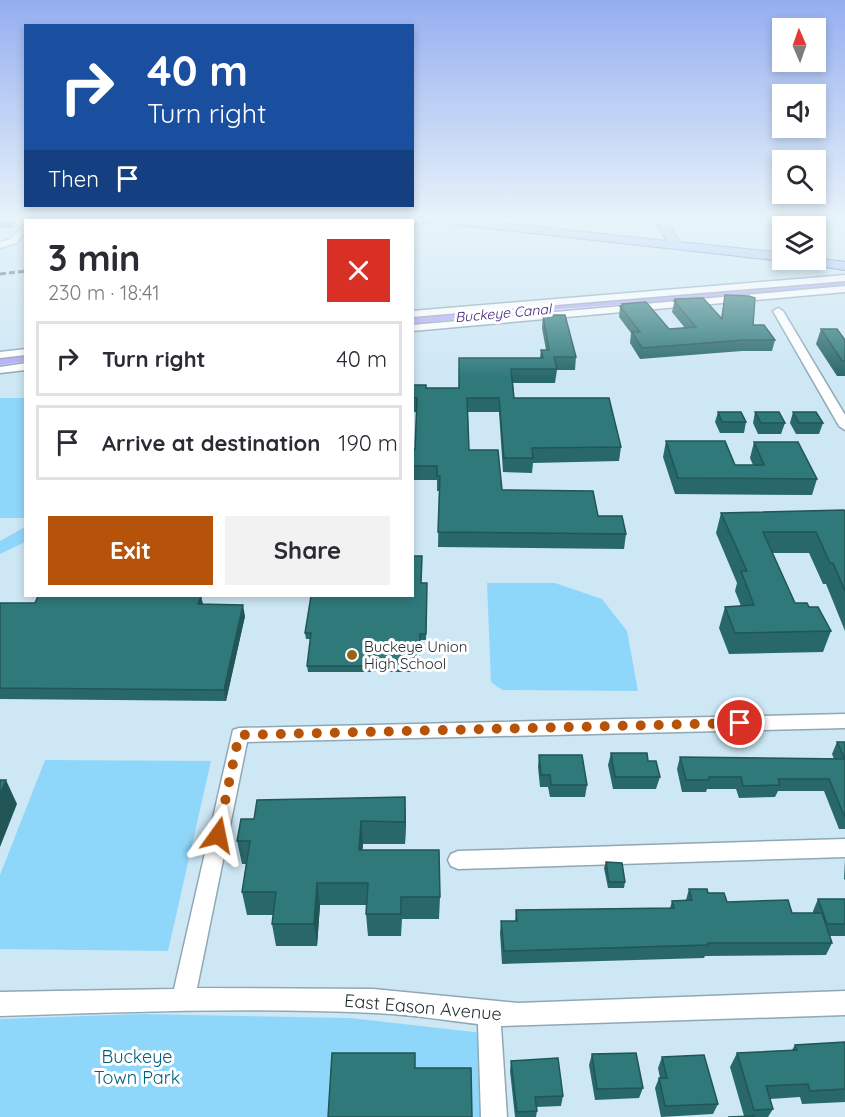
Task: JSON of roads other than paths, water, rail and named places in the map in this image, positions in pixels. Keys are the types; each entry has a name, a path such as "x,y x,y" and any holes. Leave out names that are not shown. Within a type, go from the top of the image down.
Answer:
{"street":[{"path":"414,314 845,278"},
{"path":"414,328 845,289"},
{"path":"778,311 845,426"},
{"path":"0,355 24,351"},
{"path":"0,370 24,366"},
{"path":"183,998 239,735 845,721"},
{"path":"458,860 845,848"},
{"name":"East Eason Avenue","path":"0,1004 183,998 377,1001 489,1014 845,1003"},
{"path":"489,1014 494,1117"}],"waterway":[{"name":"Buckeye Canal","path":"414,321 535,308 845,284"},
{"name":"Buckeye Canal","path":"0,362 24,358"}],"railway":[{"path":"0,274 8,273"}],"place":[{"name":"Buckeye Union High School","path":"352,655"}],"park label":[{"name":"Buckeye Town Park","path":"137,1066"}]}
